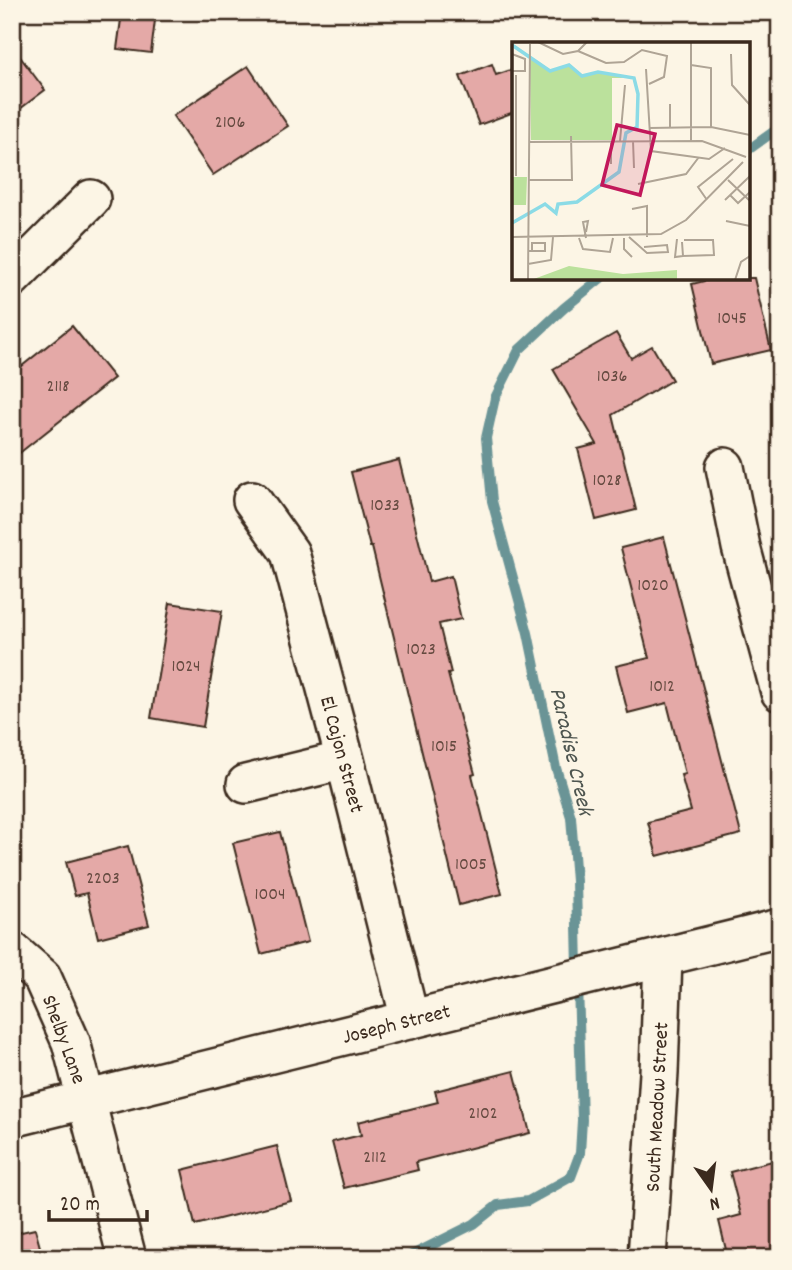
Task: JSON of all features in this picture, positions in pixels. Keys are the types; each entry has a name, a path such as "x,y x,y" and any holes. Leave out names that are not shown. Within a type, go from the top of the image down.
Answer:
{"street":[{"path":"12,278 91,200"},
{"path":"725,467 741,547 780,692"},
{"name":"El Cajon Street","path":"252,500 290,553 410,1020"},
{"path":"246,784 345,760"},
{"name":"Joseph Street","path":"12,1118 780,928"},
{"name":"Shelby Lane","path":"12,951 42,977 71,1042 127,1258"},
{"name":"South Meadow Street","path":"647,1258 659,1073 663,957"}],"building":[{"path":"122,12 156,12 151,53 117,49"},
{"path":"12,46 45,90 12,115"},
{"path":"492,64 496,75 512,70 512,113 479,125 460,76"},
{"path":"248,66 288,126 213,175 173,116"},
{"path":"754,278 771,350 711,364 692,284 708,280"},
{"path":"72,326 114,378 12,459 12,374"},
{"path":"616,333 631,358 652,346 672,380 613,415 636,510 596,520 578,449 597,444 553,369"},
{"path":"399,460 429,582 451,576 461,619 439,624 451,673 448,674 475,774 472,775 502,894 459,905 372,547 351,472"},
{"path":"664,537 741,834 657,856 648,822 691,811 681,775 685,774 667,703 628,713 616,666 649,658 621,548"},
{"path":"170,603 222,611 203,727 151,718"},
{"path":"280,832 308,942 261,954 233,843"},
{"path":"128,846 149,925 98,938 87,893 75,896 66,862"},
{"path":"514,1071 530,1133 416,1162 418,1170 344,1188 332,1142 361,1135 358,1122 438,1102 435,1091"},
{"path":"277,1146 291,1201 195,1225 182,1170"},
{"path":"780,1159 780,1248 740,1258 728,1258 719,1221 741,1215 730,1172"},
{"path":"35,1229 43,1258 12,1258 12,1234"}],"waterway":[{"name":"Paradise Creek","path":"750,149 780,127"},
{"name":"Paradise Creek","path":"578,969 571,817 556,768 528,633 492,501 486,438 495,398 519,350 599,280"},
{"name":"Paradise Creek","path":"406,1258 474,1224 498,1205 528,1201 571,1177 580,1153 582,1120 578,984"}]}
